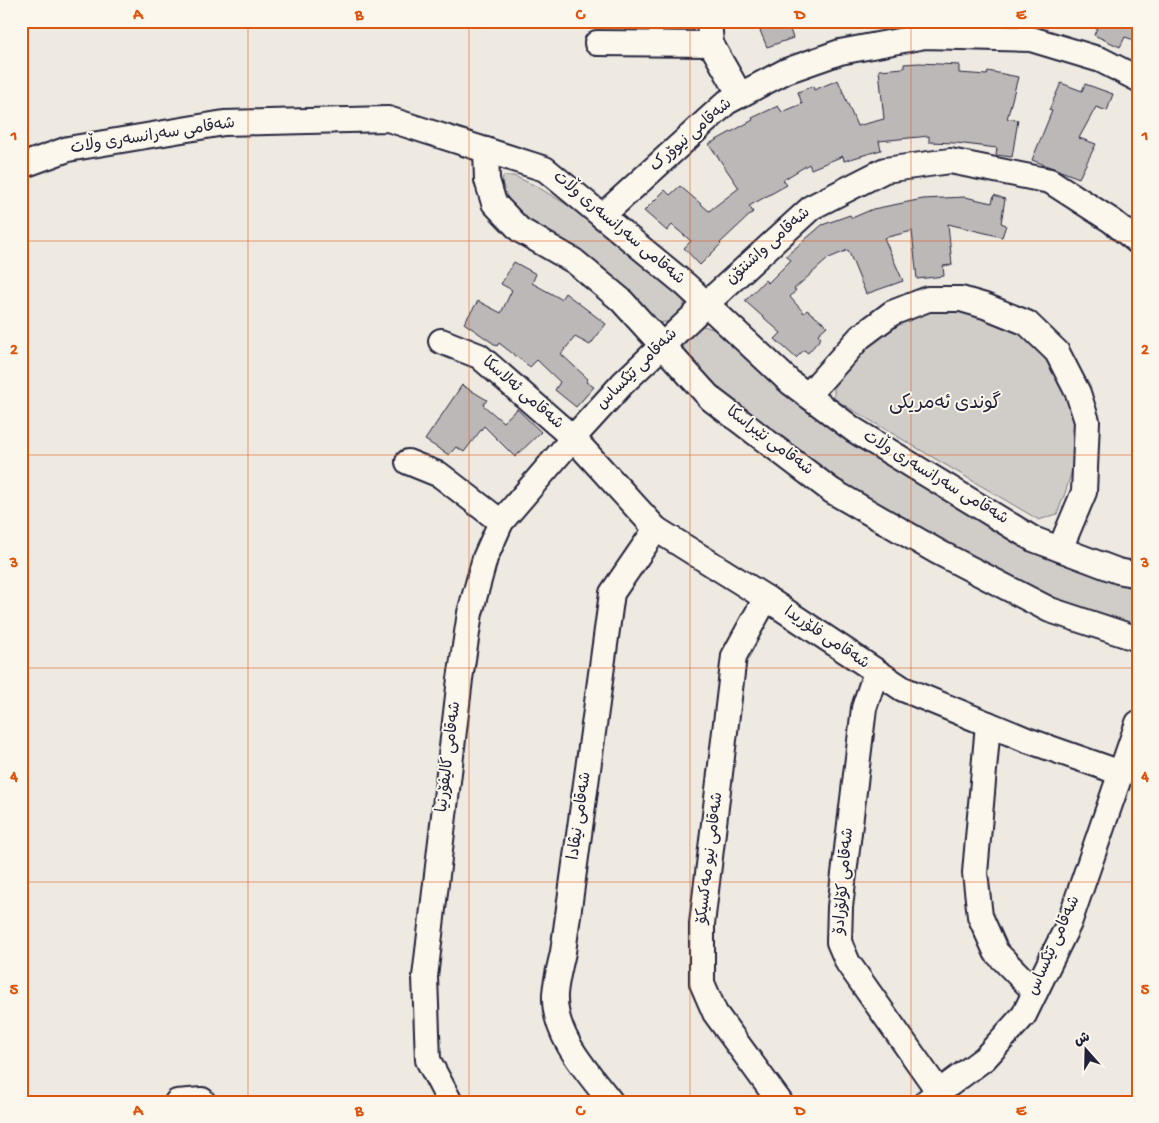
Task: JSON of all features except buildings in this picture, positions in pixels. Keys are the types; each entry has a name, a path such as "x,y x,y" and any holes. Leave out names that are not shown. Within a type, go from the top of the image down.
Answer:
{"street":[{"path":"598,44 710,33 740,95"},
{"name":"شەقامی نیوۆرک","path":"602,216 727,102 786,71 840,52 925,36 1031,39 1100,60 1138,79"},
{"name":"شەقامی سەرانسەری وڵات","path":"21,166 68,150 224,123 388,119 545,169 686,285 791,383 854,430 1033,539 1118,571 1138,575"},
{"name":"شەقامی نێبراسکا","path":"486,150 487,180 494,203 520,230 574,261 621,300 712,398 832,491 938,552 1050,610 1138,639"},
{"name":"شەقامی واشنتۆن","path":"706,304 812,207 886,170 950,161 1050,181 1112,221 1138,242"},
{"path":"808,395 860,337 892,313 928,299 961,299 985,306 1027,323 1057,352 1078,393 1087,421 1084,492 1060,549"},
{"name":"شەقامی تێکساس","path":"573,438 623,383 706,304"},
{"name":"شەقامی ئەلاسکا","path":"441,341 479,356 573,438"},
{"name":"شەقامی کالیفۆرنیا","path":"450,1102 428,1060 425,977 460,679 470,613 485,558 501,522 573,438"},
{"name":"شەقامی فلۆریدا","path":"573,438 656,529 766,598 903,690 988,724 1121,773"},
{"path":"408,462 440,476 501,522"},
{"name":"شەقامی نیڤادا","path":"611,1102 571,1049 558,1018 555,994 564,943 612,593 656,529"},
{"name":"شەقامی نیو مەکسیکۆ","path":"766,598 734,656 702,924 702,983 715,1013 780,1102"},
{"name":"شەقامی کۆلۆرادۆ","path":"876,672 864,708 840,907 839,942 848,963 932,1097"},
{"name":"شەقامی تێکساس","path":"932,1097 985,1058 1024,1015 1069,923 1138,723"},
{"path":"988,724 974,873 980,916 996,952 1035,992"},
{"path":"177,1102 202,1100"}],"shaded area":[{"path":"503,176 514,176 536,186 584,215 684,295 684,308 677,320 659,323 593,264 532,222 511,204 502,186"},
{"path":"943,309 992,318 1029,340 1059,376 1074,417 1074,464 1057,514 1039,520 834,399 834,376 858,348 907,317"},
{"path":"704,326 719,331 770,379 846,441 1012,539 1138,586 1138,628 1095,617 985,570 870,500 812,461 739,409 689,358 683,349 689,331"}],"district":[{"name":"گوندی ئەمریکی","path":"945,404"}]}
